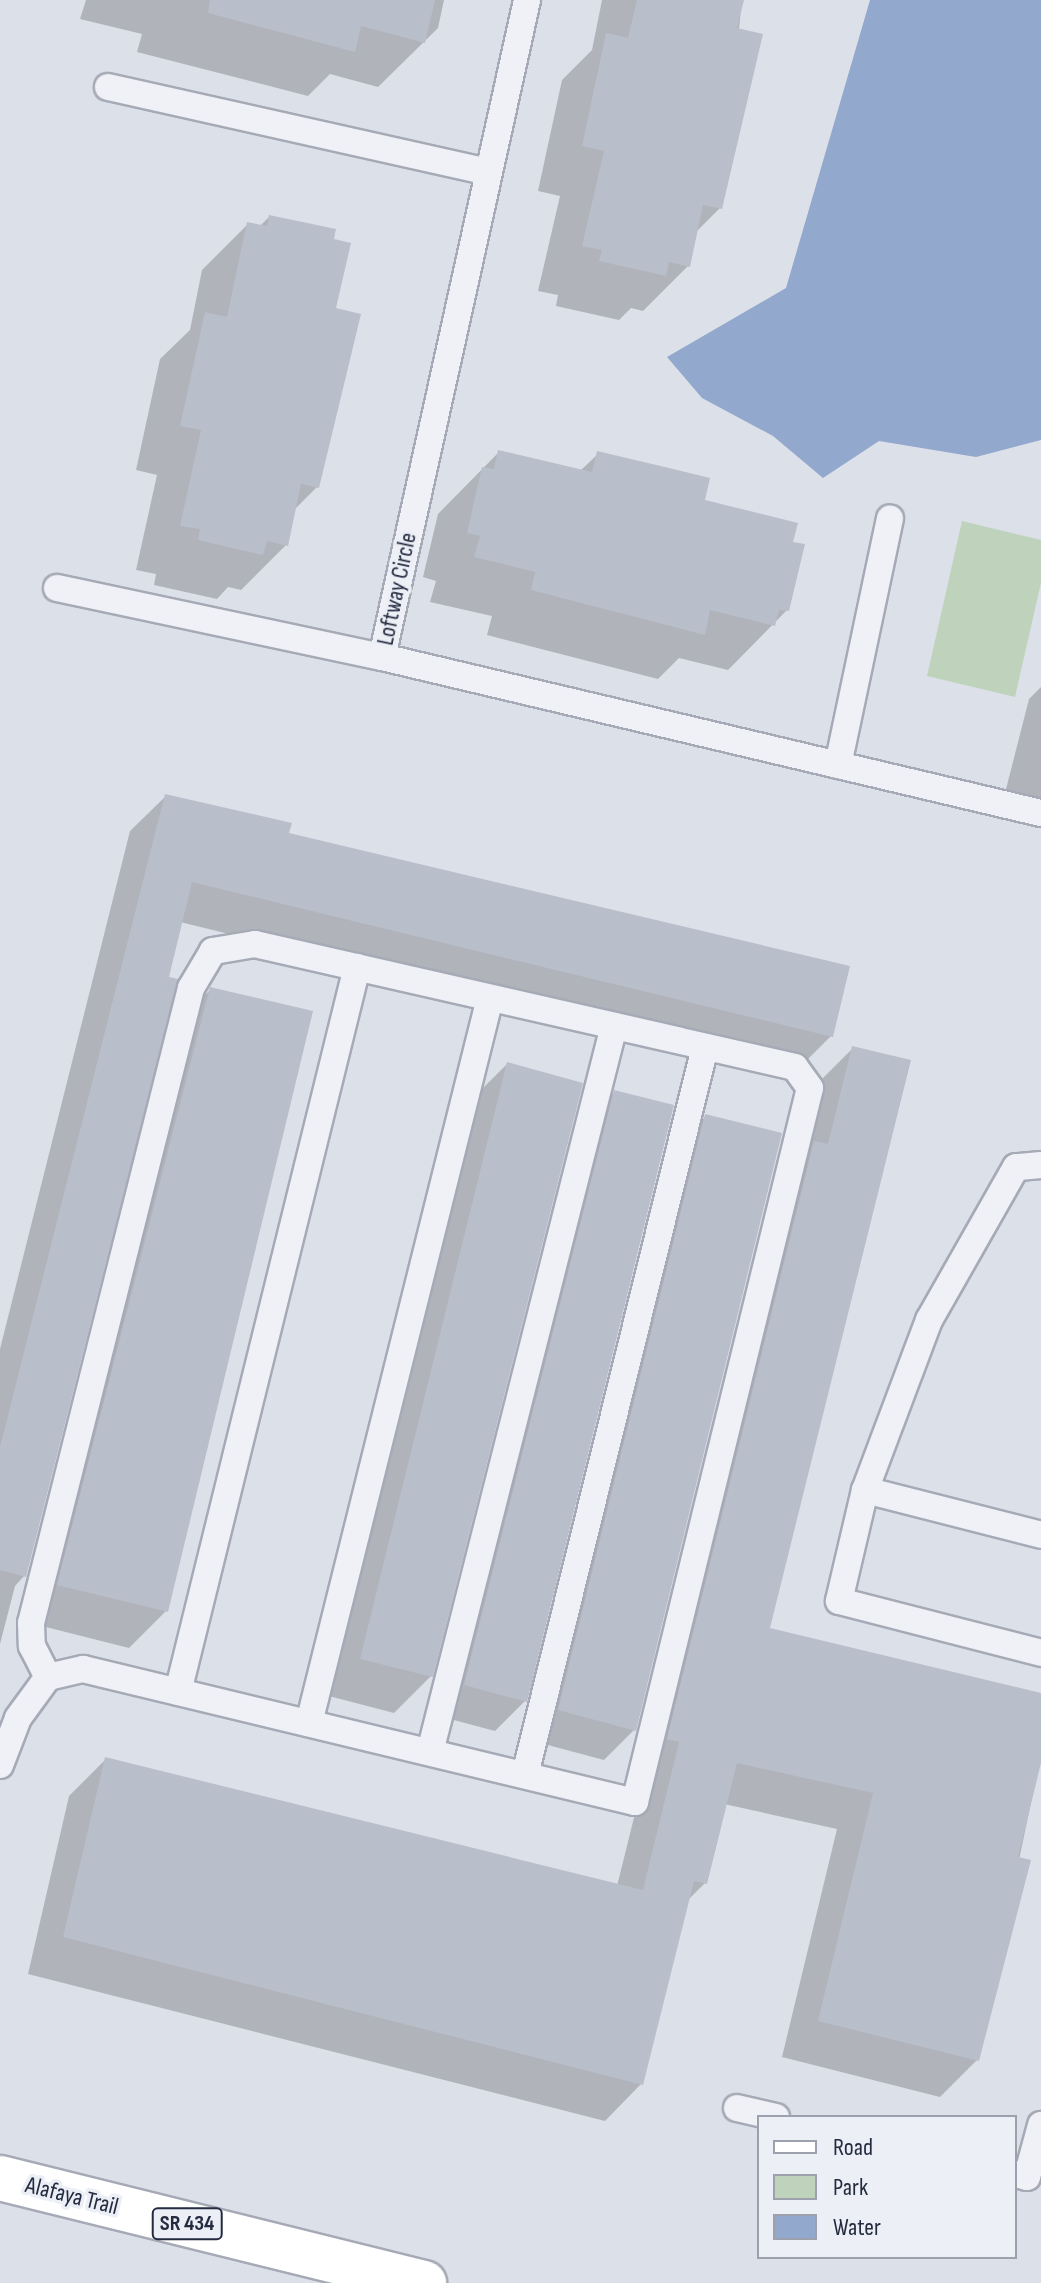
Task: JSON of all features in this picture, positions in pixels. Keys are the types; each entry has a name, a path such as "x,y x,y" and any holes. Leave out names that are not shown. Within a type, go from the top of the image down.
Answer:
{"main road":[{"name":"Alafaya Trail","path":"0,2178 424,2283"}],"lane":[{"name":"Loftway Circle","path":"527,0 382,657 1041,813"},
{"path":"108,87 489,172"},
{"path":"838,765 890,518"},
{"path":"57,588 382,657"},
{"path":"0,1765 18,1718 48,1677 83,1669 635,1802 810,1088 795,1067 255,944 213,951 191,988 31,1623 32,1646 48,1677"},
{"path":"178,1692 357,967"},
{"path":"309,1723 490,998"},
{"path":"430,1752 614,1026"},
{"path":"525,1775 705,1047"},
{"path":"1041,1165 1016,1167 929,1320 865,1490 839,1601 1041,1653"},
{"path":"865,1490 1041,1535"},
{"path":"737,2108 767,2115"},
{"path":"1017,2174 1027,2177 1041,2125"}],"green space":[{"path":"962,521 1041,540 1041,583 1015,697 927,676"}],"water":[{"path":"870,0 1041,0 1041,440 976,457 879,441 823,478 773,436 702,398 667,357 786,288"}],"building":[{"path":"210,0 435,0 425,43 361,26 355,52 208,13"},
{"path":"637,0 744,0 737,28 763,34 722,209 703,205 690,267 669,262 666,276 599,261 602,250 582,246 604,151 582,146 606,33 628,38"},
{"path":"269,215 336,229 334,239 351,243 336,308 361,314 319,488 301,484 288,546 267,541 263,555 198,540 200,529 180,526 201,430 180,426 205,312 227,317 247,222 267,226"},
{"path":"498,450 592,472 597,451 669,468 710,478 705,500 798,523 793,542 805,544 789,611 779,610 775,626 710,610 705,635 531,590 535,572 474,557 480,536 467,533 482,467 494,469"},
{"path":"165,794 292,823 289,833 850,966 833,1037 192,882 169,977 178,979 26,1577 0,1570 0,1447"},
{"path":"210,987 313,1011 168,1612 57,1585"},
{"path":"852,1046 911,1060 770,1628 1041,1693 1041,1763 1018,1857 1031,1860 979,2061 818,2021 873,1793 737,1763 707,1884 694,1881 643,2085 63,1937 105,1757 643,1890 679,1742 667,1739 814,1141 828,1144"},
{"path":"507,1062 583,1083 433,1677 360,1659"},
{"path":"614,1090 674,1105 527,1702 464,1685"},
{"path":"705,1114 782,1133 636,1731 558,1710"}]}
